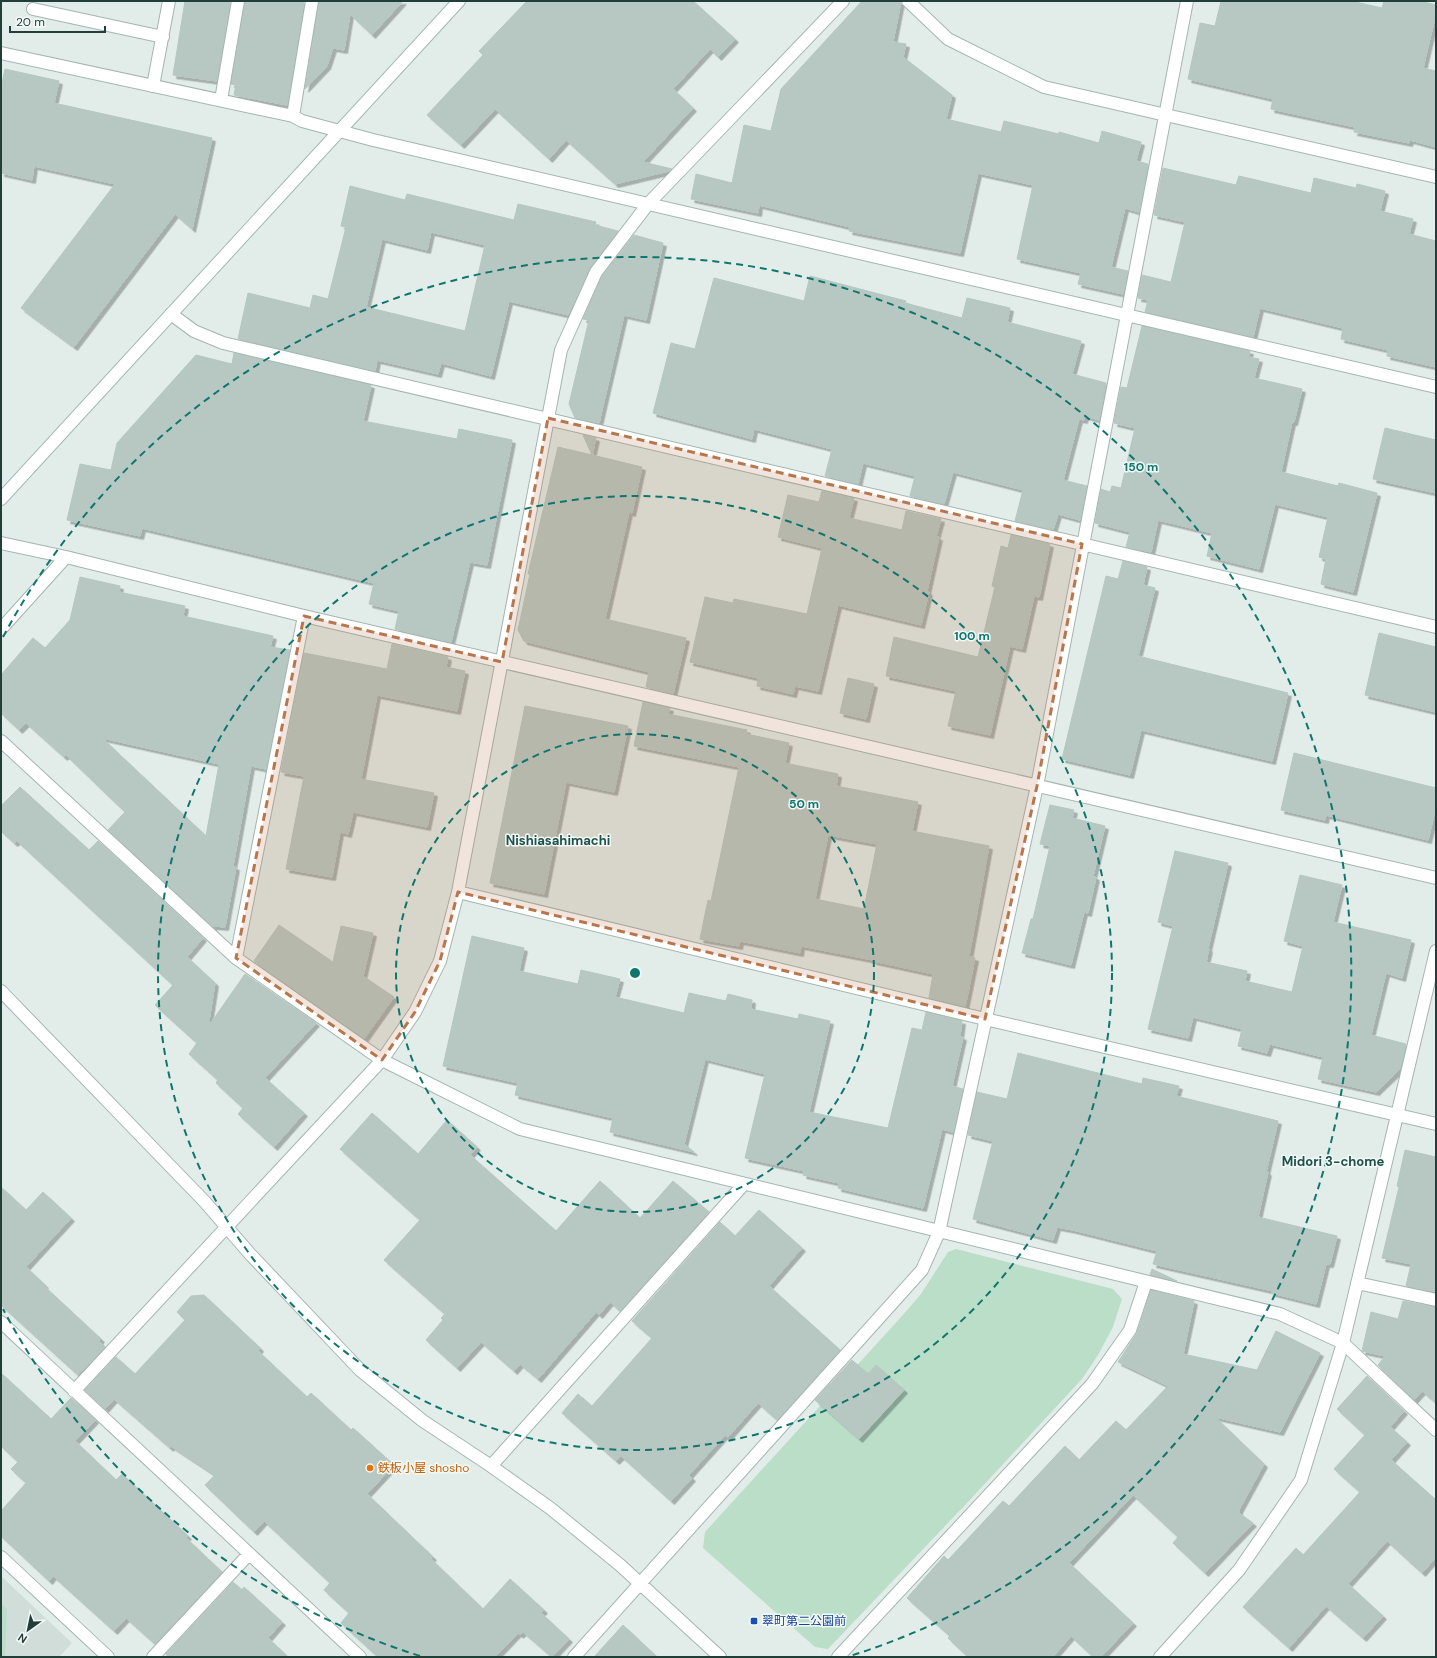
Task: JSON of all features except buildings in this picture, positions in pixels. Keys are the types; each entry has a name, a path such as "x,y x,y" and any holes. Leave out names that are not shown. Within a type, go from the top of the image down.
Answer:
{"street":[{"path":"154,86 169,1"},
{"path":"221,100 238,1"},
{"path":"293,116 312,1"},
{"path":"1,499 459,1"},
{"path":"74,1391 382,1060 416,1012 440,961 458,892 561,350 596,272 648,204 843,1"},
{"path":"908,1 948,39 1044,87 1436,177"},
{"path":"574,1657 922,1270 939,1232 1037,786 1082,544 1187,1"},
{"path":"33,9 163,37"},
{"path":"1,54 293,116 302,122 1436,387"},
{"path":"171,314 194,330 223,343 1436,627"},
{"path":"1,543 66,557 304,616 1436,878"},
{"path":"1,629 66,557"},
{"path":"236,958 304,616"},
{"path":"1,741 236,958 382,1060 520,1130 1280,1314 1343,1342 1436,1430"},
{"path":"458,892 985,1019 1436,1124"},
{"path":"1160,1657 1239,1570 1301,1480 1343,1342 1398,1116 1436,951"},
{"path":"1,991 205,1202 250,1254 360,1370 423,1422 491,1466 550,1508 640,1584 720,1657"},
{"path":"491,1466 744,1184"},
{"path":"838,1657 1092,1384 1130,1330 1146,1282"},
{"path":"1357,1283 1436,1300"},
{"path":"1,1322 360,1657"},
{"path":"153,1657 249,1554"},
{"path":"1,1557 108,1657"}],"highlighted area":[{"path":"548,418 1082,544 1037,786 985,1019 458,892 440,961 415,1012 382,1060 236,958 304,616 502,662"}],"shaded area":[{"path":"1,1576 72,1643 59,1657 1,1657"}],"green space":[{"path":"956,1249 1113,1289 1122,1299 1113,1327 1098,1355 1082,1379 967,1503 828,1649 815,1647 703,1548 705,1532 902,1316 921,1294 948,1252"},
{"path":"1,1604 7,1609 5,1657 1,1657"}],"place":[{"name":"鉄板小屋 shosho","path":"370,1468"},
{"name":"翠町第二公園前","path":"754,1621"}],"district":[{"name":"Nishiasahimachi","path":"558,840"},
{"name":"Midori 3-chome","path":"1333,1161"}]}
